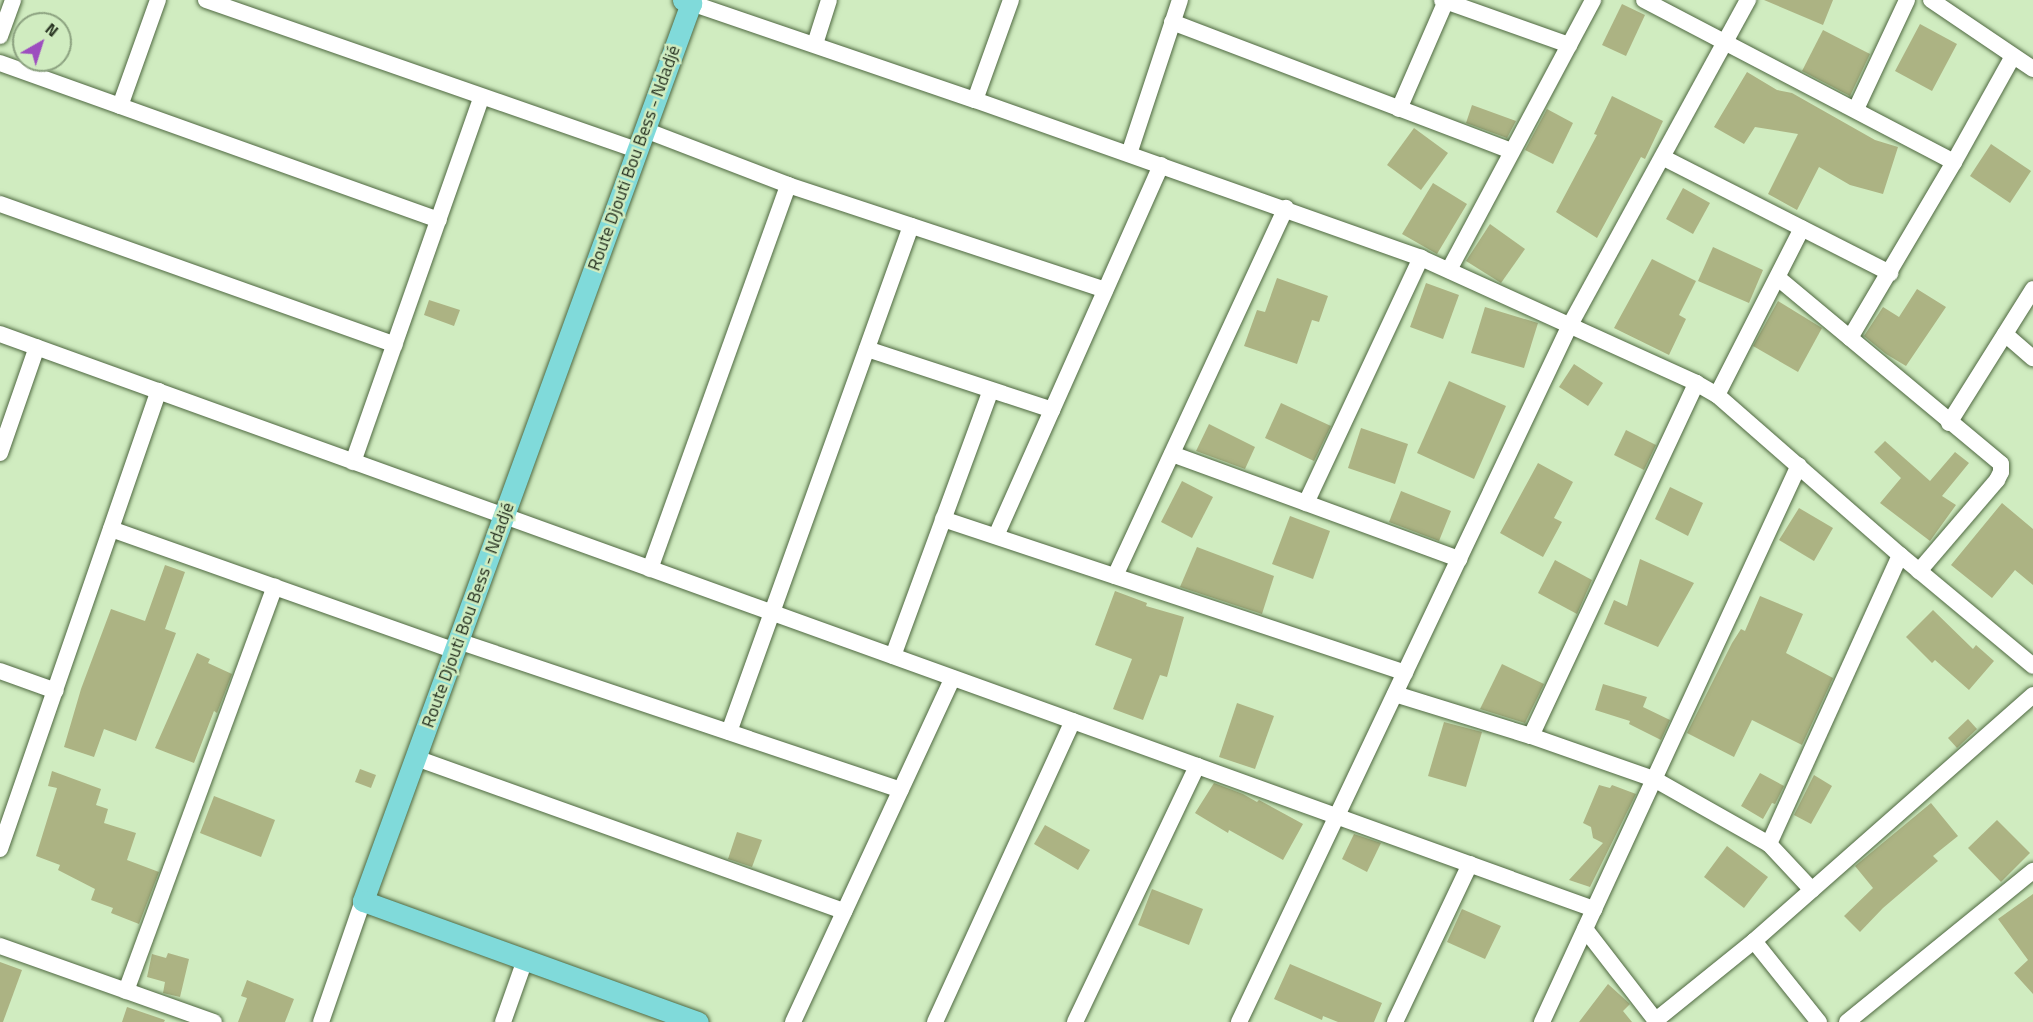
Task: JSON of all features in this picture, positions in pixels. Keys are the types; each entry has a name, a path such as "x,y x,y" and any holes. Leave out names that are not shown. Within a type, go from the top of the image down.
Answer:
{"main road":[{"name":"Route Djouti Bou Bess - Ndadjé","path":"363,901 645,130 687,2"},
{"path":"363,901 698,1022"}],"street":[{"path":"0,36 13,0"},
{"path":"120,106 158,0"},
{"path":"206,0 481,98 637,150"},
{"path":"815,44 829,0"},
{"path":"975,100 1011,0"},
{"path":"1129,154 1180,0"},
{"path":"1449,270 1593,0"},
{"path":"1644,0 1954,162"},
{"path":"1239,1022 1570,325 1664,158 1748,0"},
{"path":"1856,109 1907,0"},
{"path":"1931,0 2033,69"},
{"path":"1399,109 1444,1 1569,45"},
{"path":"687,2 815,44 1286,208 1421,258 1696,383 1717,395 1900,555 2032,662"},
{"path":"1172,22 1511,151"},
{"path":"1850,338 1890,273 2013,56"},
{"path":"0,63 439,220"},
{"path":"353,462 481,98"},
{"path":"645,130 788,185 1105,290"},
{"path":"1664,158 1890,273"},
{"path":"996,536 1161,165"},
{"path":"650,569 788,185"},
{"path":"0,204 395,345"},
{"path":"1115,576 1286,208"},
{"path":"729,732 911,226"},
{"path":"1717,395 1802,228"},
{"path":"1306,503 1421,258"},
{"path":"1778,278 2001,465 2001,472 1919,571"},
{"path":"1949,423 2033,289"},
{"path":"0,334 1594,909"},
{"path":"2005,334 2033,358"},
{"path":"0,453 37,347"},
{"path":"867,349 1052,410"},
{"path":"1531,736 1696,383"},
{"path":"893,656 991,390"},
{"path":"0,849 7,810 56,691 159,391"},
{"path":"1172,454 1459,559"},
{"path":"1542,1022 1799,465"},
{"path":"943,519 1405,673"},
{"path":"111,529 275,587 729,732 901,790"},
{"path":"1769,844 1900,555"},
{"path":"126,991 275,587"},
{"path":"0,671 56,691"},
{"path":"793,1022 953,678"},
{"path":"1395,694 1531,736 1654,779 1769,844 1812,890"},
{"path":"1585,929 1656,1021 1754,941 2033,695"},
{"path":"935,1022 1074,721"},
{"path":"416,758 844,911"},
{"path":"1075,1022 1197,766"},
{"path":"1395,1022 1470,864"},
{"path":"1847,1022 2033,871"},
{"path":"321,1022 363,901"},
{"path":"1754,941 1819,1022"},
{"path":"0,946 214,1022"},
{"path":"503,1022 525,960"}],"building":[{"path":"1764,0 1833,0 1823,25"},
{"path":"1622,4 1645,15 1626,56 1602,45"},
{"path":"1920,24 1957,44 1932,91 1895,71"},
{"path":"1823,30 1870,54 1850,96 1802,71"},
{"path":"1747,72 1777,90 1792,93 1875,140 1898,147 1883,194 1850,185 1819,167 1797,210 1768,194 1798,134 1755,127 1744,144 1714,127"},
{"path":"1612,96 1663,121 1645,159 1641,157 1597,238 1556,212 1597,135 1594,134"},
{"path":"1472,105 1516,121 1507,138 1466,123"},
{"path":"1547,109 1573,123 1553,164 1525,150"},
{"path":"1414,128 1448,153 1421,190 1387,165"},
{"path":"1991,144 2031,171 2010,203 1970,176"},
{"path":"1433,183 1467,204 1437,254 1402,234"},
{"path":"1683,188 1710,203 1693,234 1666,219"},
{"path":"1490,224 1525,249 1501,283 1466,261"},
{"path":"1713,247 1763,270 1749,303 1698,281"},
{"path":"1652,259 1696,281 1679,315 1686,319 1669,355 1614,328"},
{"path":"1277,278 1328,296 1319,322 1312,320 1297,364 1244,346 1257,310 1265,312"},
{"path":"1426,283 1459,295 1443,339 1410,327"},
{"path":"1917,289 1946,307 1906,366 1886,354 1864,336 1883,307 1899,317"},
{"path":"429,300 460,310 454,326 424,315"},
{"path":"1778,301 1822,328 1798,372 1753,346"},
{"path":"1485,307 1538,323 1524,368 1471,353"},
{"path":"1574,364 1603,383 1588,406 1559,387"},
{"path":"1449,381 1506,406 1474,479 1417,453"},
{"path":"1281,403 1331,426 1314,461 1265,438"},
{"path":"1209,424 1255,447 1245,469 1196,451"},
{"path":"1361,428 1408,444 1395,484 1348,468"},
{"path":"1626,430 1656,445 1644,470 1614,455"},
{"path":"1885,441 1930,481 1955,452 1969,463 1942,496 1956,505 1930,541 1880,503 1901,478 1874,452"},
{"path":"1538,463 1573,482 1554,518 1562,522 1543,557 1500,533"},
{"path":"1182,481 1213,497 1192,538 1161,522"},
{"path":"1670,487 1703,503 1688,536 1655,519"},
{"path":"1401,491 1451,511 1439,541 1389,522"},
{"path":"2002,503 2033,529 2033,585 2015,570 1992,598 1951,565"},
{"path":"1799,508 1833,528 1814,561 1779,540"},
{"path":"1290,516 1330,531 1313,579 1272,564"},
{"path":"1197,547 1274,576 1262,614 1180,587"},
{"path":"1640,559 1694,583 1658,647 1604,624 1614,600 1627,606"},
{"path":"1555,560 1592,580 1577,614 1538,593"},
{"path":"165,565 185,572 165,629 176,633 136,741 104,729 94,757 64,747 81,689 111,609 145,621"},
{"path":"1115,591 1147,603 1146,606 1184,617 1167,677 1160,675 1143,720 1113,709 1132,659 1095,645"},
{"path":"1760,596 1803,614 1786,653 1833,678 1802,745 1752,720 1734,757 1687,733 1732,643 1741,629 1745,631"},
{"path":"1933,610 1973,649 1976,645 1994,661 1969,690 1935,660 1932,663 1906,637"},
{"path":"197,653 210,659 208,663 232,674 217,713 214,711 194,763 155,748"},
{"path":"1502,664 1544,684 1525,723 1480,709"},
{"path":"1603,684 1647,697 1643,707 1670,720 1661,740 1629,724 1630,721 1595,710"},
{"path":"1237,703 1274,716 1255,769 1219,757"},
{"path":"1968,719 1977,729 1957,748 1948,738"},
{"path":"1444,722 1482,732 1466,787 1428,776"},
{"path":"360,769 376,775 371,788 355,782"},
{"path":"52,771 101,789 96,805 108,809 104,823 136,833 127,860 159,872 139,924 111,913 113,908 91,900 95,889 58,870 60,865 36,856 57,788 48,786"},
{"path":"1760,773 1784,786 1775,804 1772,803 1763,819 1741,806"},
{"path":"1814,775 1832,786 1811,824 1794,815"},
{"path":"1214,783 1257,802 1259,800 1303,824 1283,860 1229,830 1228,833 1195,813"},
{"path":"1599,785 1610,788 1612,785 1636,794 1590,887 1569,880 1603,843 1593,838 1591,827 1583,823"},
{"path":"214,796 275,820 261,857 200,833"},
{"path":"1931,803 1958,836 1933,856 1938,861 1883,908 1860,932 1844,916 1873,888 1855,866"},
{"path":"1997,820 2030,853 2001,882 1968,848"},
{"path":"1045,825 1090,850 1078,870 1034,844"},
{"path":"737,832 762,840 752,867 728,859"},
{"path":"1354,834 1381,843 1367,872 1342,859"},
{"path":"1727,846 1768,877 1744,908 1704,877"},
{"path":"1152,889 1203,909 1189,945 1138,925"},
{"path":"2033,894 2033,994 2014,973 2028,960 1998,919"},
{"path":"1462,909 1501,926 1485,959 1447,942"},
{"path":"168,953 189,959 180,997 163,993 165,982 147,977 152,954 166,958"},
{"path":"0,962 22,970 3,1022 0,1022"},
{"path":"1290,964 1382,1003 1374,1022 1338,1022 1323,1016 1322,1020 1274,999"},
{"path":"247,980 294,999 285,1022 238,1022 247,998 241,996"},
{"path":"1608,984 1630,1004 1623,1011 1632,1022 1579,1022"},
{"path":"127,1007 165,1020 164,1022 122,1022"}]}
